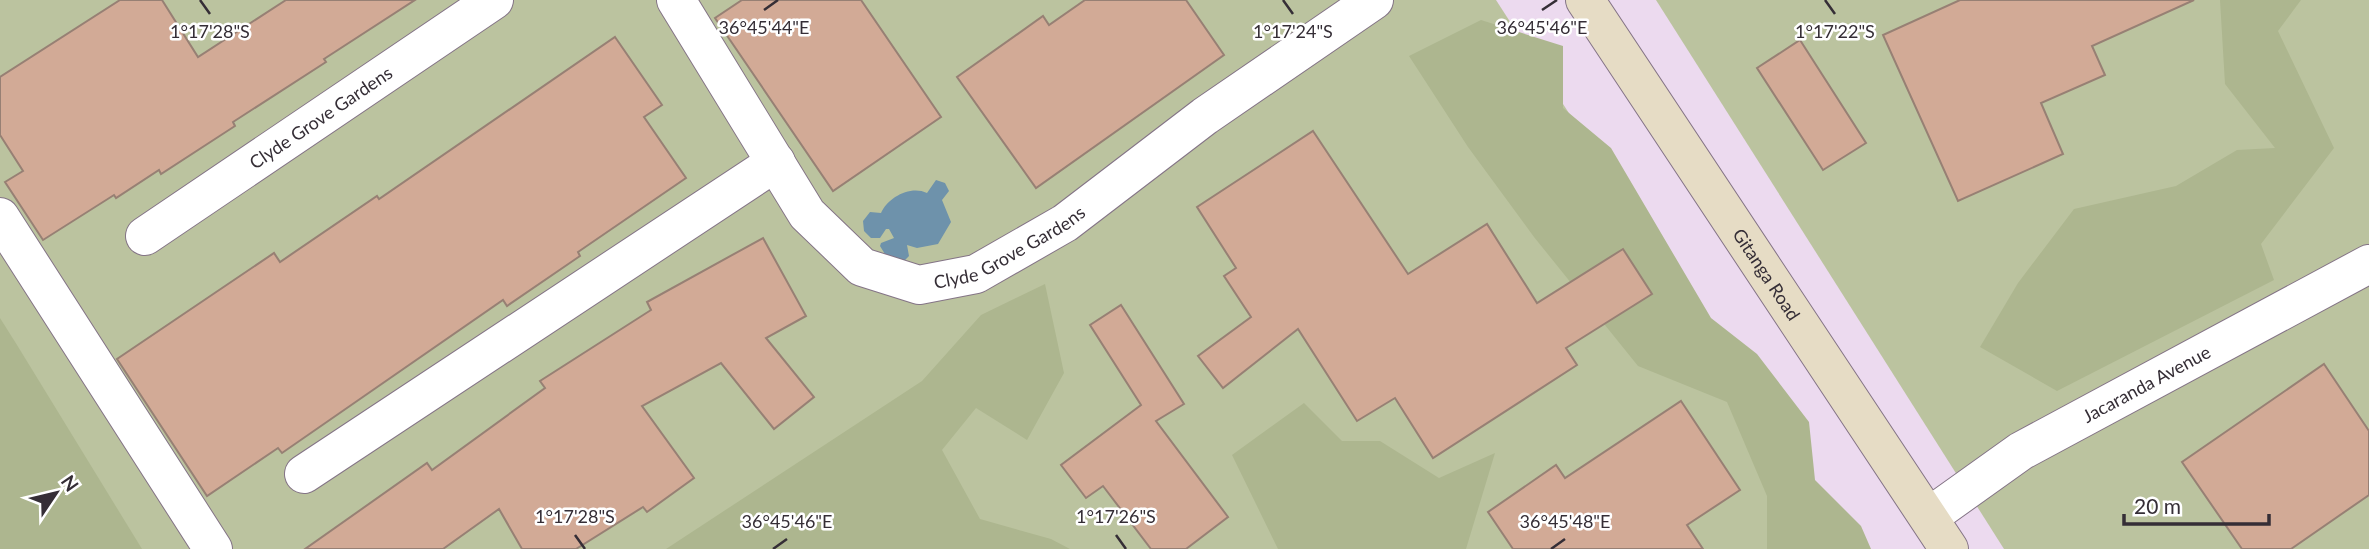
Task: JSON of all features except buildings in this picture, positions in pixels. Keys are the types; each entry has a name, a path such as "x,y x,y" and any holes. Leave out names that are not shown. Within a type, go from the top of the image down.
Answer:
{"main road":[{"name":"Gitanga Road","path":"1585,0 1930,516 1949,549"}],"street":[{"name":"Clyde Grove Gardens","path":"145,236 494,0"},
{"name":"Clyde Grove Gardens","path":"676,0 807,214 862,267 919,285 976,274 1065,223 1205,116 1374,0"},
{"path":"304,474 776,162"},
{"path":"0,217 214,549"},
{"name":"Jacaranda Avenue","path":"1930,516 2021,451 2369,264"}],"green space":[{"path":"0,0 1496,0 1850,549 0,549"},
{"path":"1656,0 2369,0 2369,549 2004,549"},
{"path":"2220,0 2301,0 2278,31 2334,148 2261,244 2274,280 2057,391 1980,347 2018,283 2074,209 2176,186 2237,150 2275,148 2225,84"},
{"path":"1481,20 1563,46 1563,108 1611,148 1711,318 1757,354 1809,422 1815,480 1861,526 1871,549 1767,549 1767,496 1727,402 1638,366 1534,237 1468,147 1409,56"},
{"path":"1045,284 1064,373 1027,440 976,408 942,450 980,519 1051,539 1070,549 666,549 922,381 981,315"},
{"path":"0,318 17,345 142,549 0,549"},
{"path":"1304,403 1342,441 1380,441 1439,478 1495,453 1466,549 1278,549 1232,455"}],"water":[{"path":"936,180 945,183 949,191 942,200 951,222 938,244 917,248 907,245 909,256 902,263 891,264 880,246 881,243 894,238 889,229 886,229 880,238 871,238 864,231 863,221 870,212 881,213 889,202 901,194 914,190 927,193"}]}
